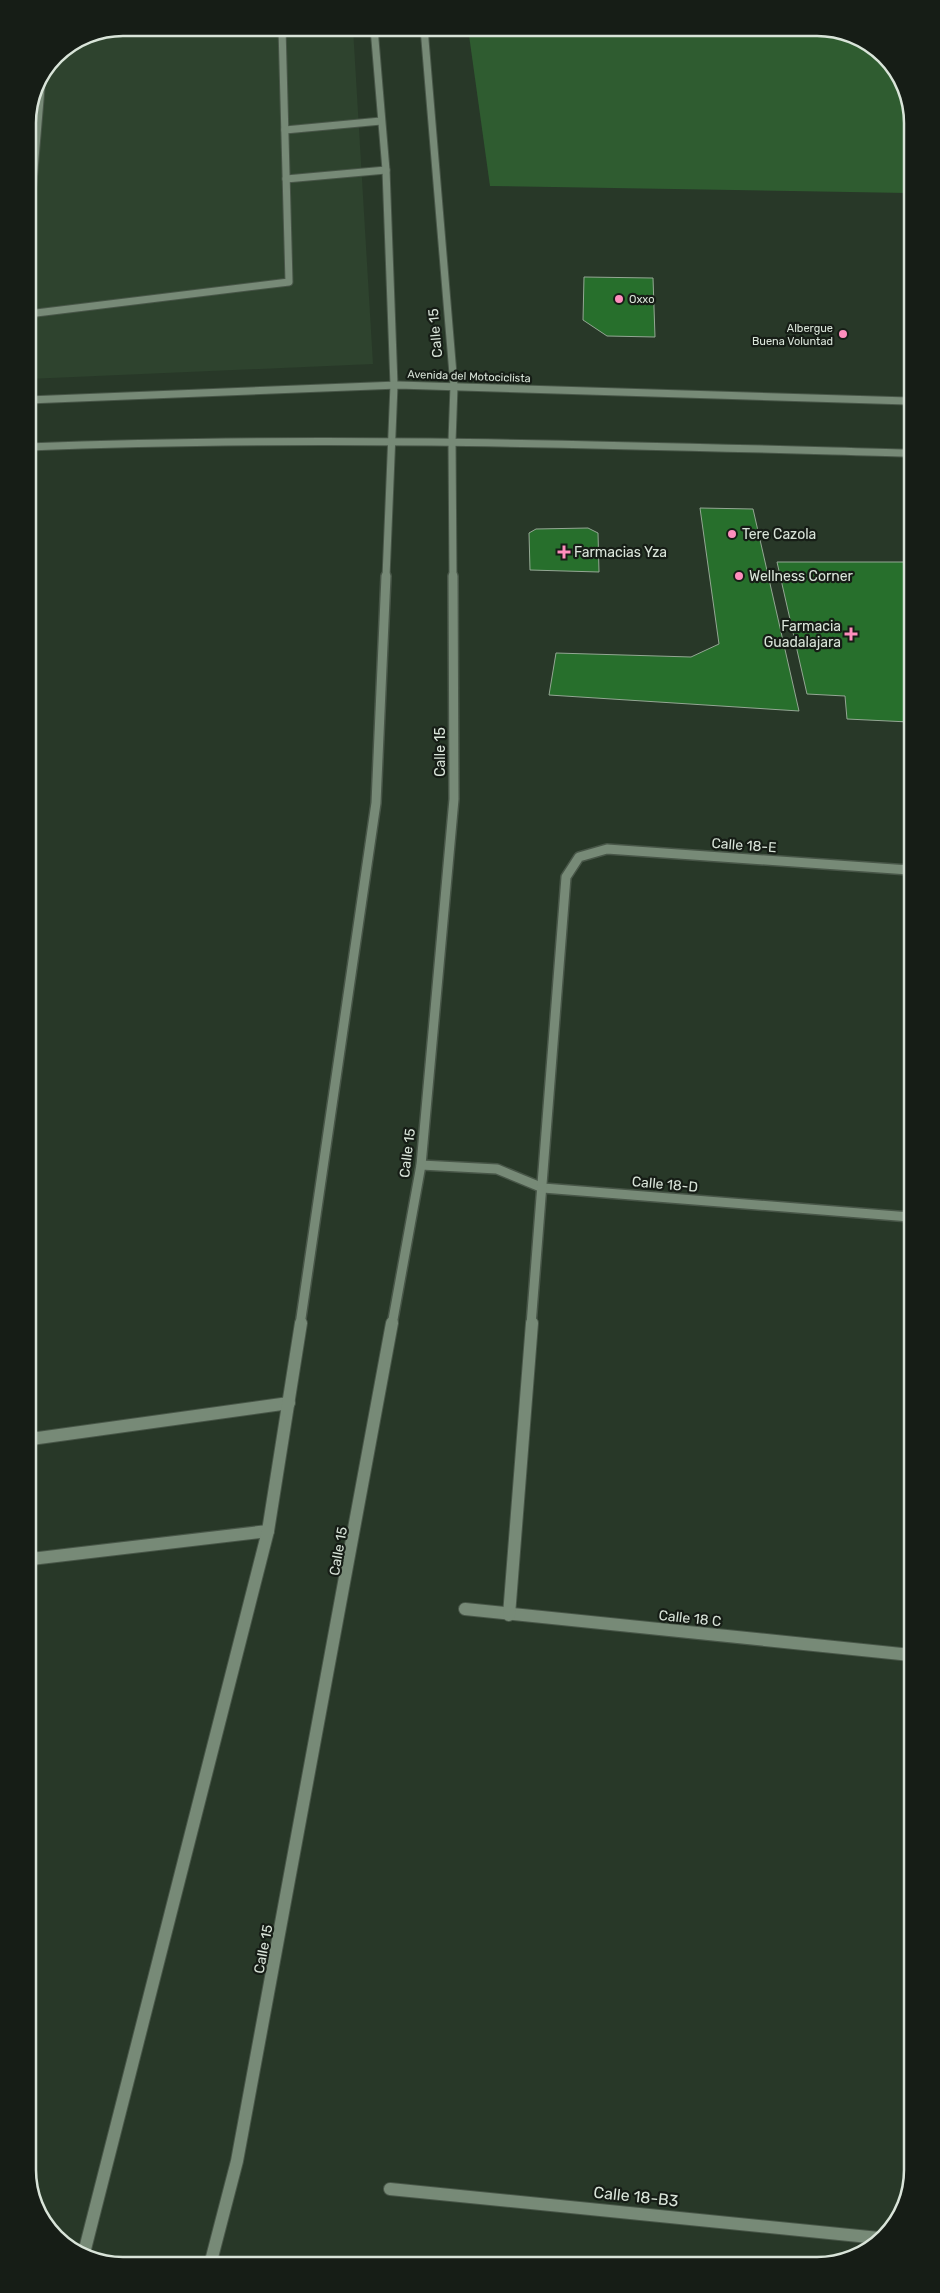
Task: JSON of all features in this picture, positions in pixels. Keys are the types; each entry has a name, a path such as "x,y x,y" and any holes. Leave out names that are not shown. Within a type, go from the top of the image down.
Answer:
{"street":[{"path":"36,313 289,282 282,36"},
{"path":"85,2248 268,1531 289,1403 376,803 394,385 386,170 375,36"},
{"name":"Calle 15","path":"212,2257 237,2161 340,1614 421,1165 454,799 452,441 454,386 425,36"},
{"path":"36,147 40,100"},
{"path":"285,130 382,121"},
{"path":"286,179 386,170"},
{"name":"Avenida del Motociclista","path":"36,400 394,385 904,401"},
{"path":"36,447 106,443 391,439 904,453"},
{"name":"Calle 18-E","path":"543,1188 566,877 578,857 607,849 904,870"},
{"name":"Calle 18-D","path":"421,1165 498,1169 543,1188 904,1217"},
{"path":"509,1615 543,1188"},
{"path":"36,1438 289,1403"},
{"path":"36,1558 133,1545 268,1531"},
{"name":"Calle 18 C","path":"465,1609 904,1654"},
{"name":"Calle 18-B3","path":"390,2189 872,2237"}],"shaded area":[{"path":"123,36 353,36 373,364 36,379 36,117 43,90 51,75 62,62 75,51 90,43 106,38"}],"green space":[{"path":"469,36 823,36 845,41 870,54 889,75 895,85 902,106 904,123 904,193 490,186"}],"building":[{"name":"Oxxo","path":"584,277 653,278 655,337 607,336 583,320"},
{"name":"Wellness Corner","path":"700,508 753,509 799,711 549,695 556,653 691,657 719,644"},
{"name":"Farmacias Yza","path":"588,528 598,533 599,572 530,570 529,533 536,529"},
{"name":"Farmacia Guadalajara","path":"777,562 904,562 904,722 847,719 845,696 807,694"}],"place":[{"name":"Oxxo","path":"619,299"},
{"name":"Albergue Buena Voluntad","path":"843,334"},
{"name":"Tere Cazola","path":"732,534"},
{"name":"Farmacias Yza","path":"564,552"},
{"name":"Wellness Corner","path":"739,576"},
{"name":"Farmacia Guadalajara","path":"851,634"}]}
